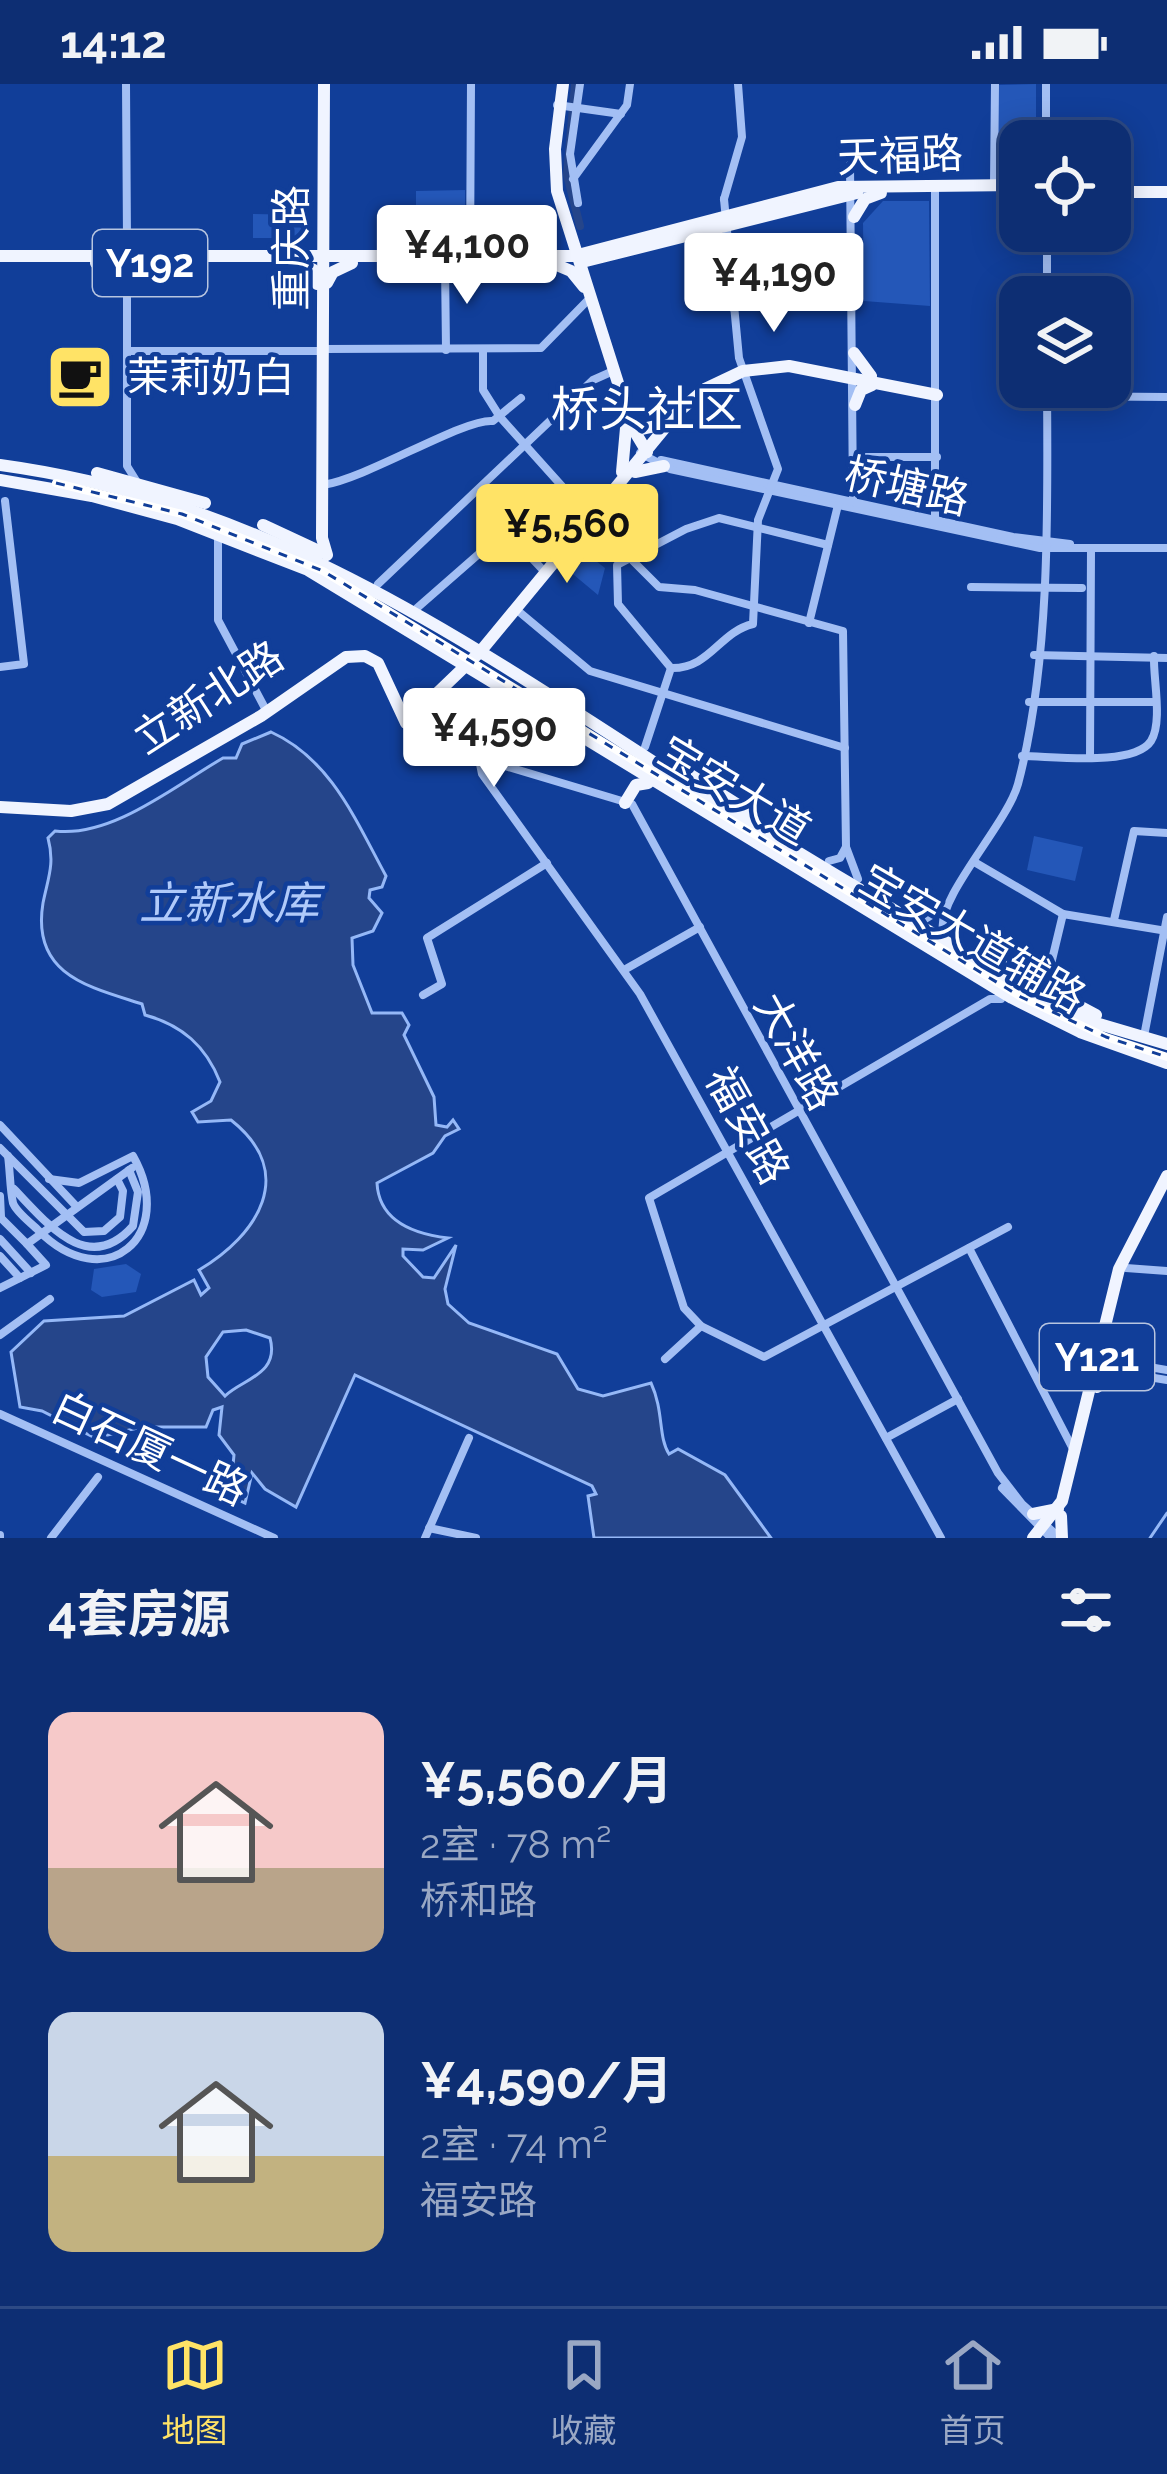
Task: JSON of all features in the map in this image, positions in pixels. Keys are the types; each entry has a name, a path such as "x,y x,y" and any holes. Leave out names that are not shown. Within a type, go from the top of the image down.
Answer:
{"main road":[{"name":"重庆路","path":"315,263 325,224 321,84"},
{"name":"重庆路","path":"306,544 316,538 323,485 315,263 321,84"},
{"path":"562,84 567,107 551,171 628,423 626,474"},
{"name":"天福路","path":"723,221 851,190 881,193 999,186"},
{"path":"1131,188 1167,188"},
{"name":"天福路","path":"0,260 577,259 851,190 999,189"},
{"path":"822,200 842,204 852,217 860,203 881,193"},
{"path":"315,263 333,272 353,260 338,250 325,224"},
{"path":"569,234 604,252 593,266 588,292"},
{"path":"569,234 549,260 571,271 588,292 628,423 643,452"},
{"path":"97,260 116,250 125,236 134,250 155,260"},
{"path":"97,260 112,266 125,281 136,268 155,260"},
{"name":"天福路","path":"353,260 470,260"},
{"name":"重庆路","path":"320,350 320,511 327,555"},
{"path":"854,353 875,381"},
{"path":"0,462 111,476 169,491 306,544 417,608 446,632 475,639 494,632 517,610 702,384 781,359 935,395"},
{"path":"812,365 852,375"},
{"path":"830,373 853,400 875,381"},
{"path":"628,423 642,429 665,424"},
{"path":"626,474 666,464 659,453 665,424"},
{"name":"宝安大道","path":"0,462 196,508 325,562 529,680 1044,995 1101,1025 1167,1041"},
{"path":"2,490 83,501 218,540 330,588 435,646 447,664 447,682"},
{"name":"宝安大道","path":"2,490 92,496 211,530 308,570 1012,998 1091,1037 1167,1065"},
{"path":"169,491 196,508"},
{"path":"410,716 478,651 590,517"},
{"path":"494,632 493,650 503,666"},
{"name":"立新北路","path":"0,805 71,812 101,806 266,710 325,667 356,655 380,664 410,716"},
{"path":"447,682 472,678 497,686"},
{"name":"宝安大道辅路","path":"529,680 943,930 1000,957 1044,995 1167,1041"},
{"name":"宝安大道辅路","path":"511,694 1000,999 1076,1038 1167,1065"},
{"path":"625,801 633,774"},
{"path":"625,801 638,784 648,783"},
{"name":"Y121","path":"1046,1535 1060,1512 1097,1387 1122,1262 1167,1176"},
{"name":"Y121","path":"1060,1512 1074,1456 1074,1434 1109,1337 1126,1268 1167,1188"},
{"path":"1097,1387 1122,1368 1112,1354 1109,1337"},
{"path":"1030,1517 1060,1512"},
{"path":"1030,1517 1046,1535"}],"street":[{"path":"111,476 122,464 124,84"},
{"path":"470,260 471,84"},
{"path":"578,203 567,107 580,84"},
{"path":"572,180 620,115 630,84"},
{"path":"671,668 703,662 741,627 753,624 757,530 777,458 742,369 723,221 724,199 742,137 738,84"},
{"path":"994,185 995,84"},
{"path":"1044,84 1044,120"},
{"path":"567,107 620,115"},
{"path":"851,190 852,375"},
{"path":"935,190 935,522"},
{"path":"852,217 853,501"},
{"path":"445,263 446,350"},
{"path":"733,308 850,278"},
{"path":"125,281 128,466 138,483"},
{"path":"127,351 542,348 588,292"},
{"path":"483,350 484,390 500,417 659,587 695,590 843,631 846,847 858,879"},
{"path":"378,584 593,380 611,372"},
{"path":"1131,396 1167,397"},
{"path":"323,485 428,448 477,419 500,417 521,398"},
{"path":"853,400 855,486"},
{"path":"943,930 945,910 1009,809 1023,756 1046,546 1048,408"},
{"name":"桥塘路","path":"643,452 666,464 838,505 935,522"},
{"path":"856,458 935,457"},
{"name":"桥塘路","path":"770,487 853,501 1046,546 1167,546"},
{"path":"417,608 506,531 564,489"},
{"path":"0,667 24,664 2,490"},
{"path":"809,623 838,505"},
{"path":"671,668 618,604 617,565 719,518 828,545"},
{"path":"506,531 544,569"},
{"path":"218,540 218,620 266,710"},
{"name":"桥塘路","path":"1046,546 1167,546"},
{"path":"1090,548 1090,757"},
{"path":"971,587 1082,588"},
{"path":"517,610 590,671 845,748"},
{"path":"1034,655 1167,656"},
{"path":"1023,756 1131,756 1148,745 1154,702 1149,655"},
{"path":"645,748 671,668"},
{"path":"1029,702 1154,702"},
{"path":"410,716 431,744 625,801"},
{"path":"925,919 940,913 1004,811 1023,756"},
{"name":"福安路","path":"479,761 624,970 729,1150 941,1538"},
{"name":"大洋路","path":"625,801 956,1400 1030,1517"},
{"path":"1114,920 1134,832 1167,833"},
{"path":"829,862 841,858 846,847"},
{"path":"976,862 1062,915 1166,931"},
{"path":"423,995 442,984 427,938 547,863"},
{"path":"1044,995 1062,915"},
{"path":"1147,1032 1167,917"},
{"path":"624,970 698,928"},
{"path":"1000,999 990,999 649,1198 676,1292 700,1326 770,1357 1008,1227"},
{"path":"0,1125 77,1208"},
{"path":"0,1148 84,1232 113,1225 124,1204 117,1179"},
{"path":"8,1156 13,1204 57,1249 87,1261 105,1260 131,1246 151,1204 128,1154 80,1183 49,1179"},
{"path":"27,1244 134,1167"},
{"path":"14,1189 79,1247 111,1245 124,1237 138,1209 134,1167"},
{"path":"0,1196 1,1217 46,1265 0,1288"},
{"path":"0,1239 31,1273"},
{"path":"968,1248 1074,1434"},
{"path":"0,1256 20,1277"},
{"path":"1126,1268 1167,1271"},
{"path":"0,1336 50,1299"},
{"path":"664,1359 700,1326"},
{"path":"1099,1364 1167,1380"},
{"path":"1122,1368 1167,1370"},
{"path":"886,1438 956,1400"},
{"name":"白石厦一路","path":"0,1414 274,1538"},
{"path":"470,1438 427,1533 476,1538"},
{"path":"51,1538 98,1477"}],"shaded area":[{"path":"1036,84 1036,120 999,120 999,175 998,175 997,85"},
{"path":"465,190 465,241 416,241 416,191"},
{"path":"883,201 929,201 930,306 864,301 863,223"},
{"path":"253,214 304,215 304,238 253,238"},
{"path":"562,492 580,512 540,564 518,541 535,525 532,510"},
{"path":"589,543 600,552 596,561 605,568 598,595 568,570"},
{"path":"1034,836 1083,847 1075,881 1027,870"},
{"path":"126,1264 141,1274 136,1292 102,1297 91,1290 94,1269"}],"water":[{"name":"立新水库","path":"271,732 310,758 340,794 386,876 382,887 370,890 369,898 382,913 373,931 352,938 353,965 372,1013 402,1013 409,1025 404,1035 434,1097 436,1125 447,1127 453,1120 459,1129 445,1136 433,1153 377,1183 384,1207 400,1224 448,1238 423,1250 403,1249 403,1256 423,1277 434,1278 456,1245 445,1289 448,1304 469,1323 557,1354 578,1389 603,1396 651,1383 669,1454 678,1449 725,1475 771,1538 594,1538 588,1496 596,1494 592,1486 355,1375 296,1507 265,1489 252,1473 245,1503 230,1496 234,1455 219,1435 222,1407 213,1410 206,1427 142,1427 95,1438 42,1411 20,1407 11,1352 44,1321 124,1316 194,1280 201,1295 209,1288 199,1270 238,1239 262,1202 263,1161 251,1140 231,1120 198,1122 192,1112 211,1101 220,1082 200,1048 181,1031 145,1015 142,1004 68,974 46,947 42,927 51,863 48,838 55,831 77,831 121,818 223,758 236,758 242,744","holes":["246,1330 270,1338 272,1350 265,1368 225,1396 208,1377 206,1357 223,1332"]}],"waterway":[{"path":"575,84 567,175 580,226"},
{"path":"1150,1538 1167,1513"}],"railway":[{"path":"56,483 182,514 323,571 1021,997 1106,1037 1167,1057"}],"place":[{"name":"茉莉奶白","path":"80,377"}],"district":[{"name":"桥头社区","path":"647,409"}]}
